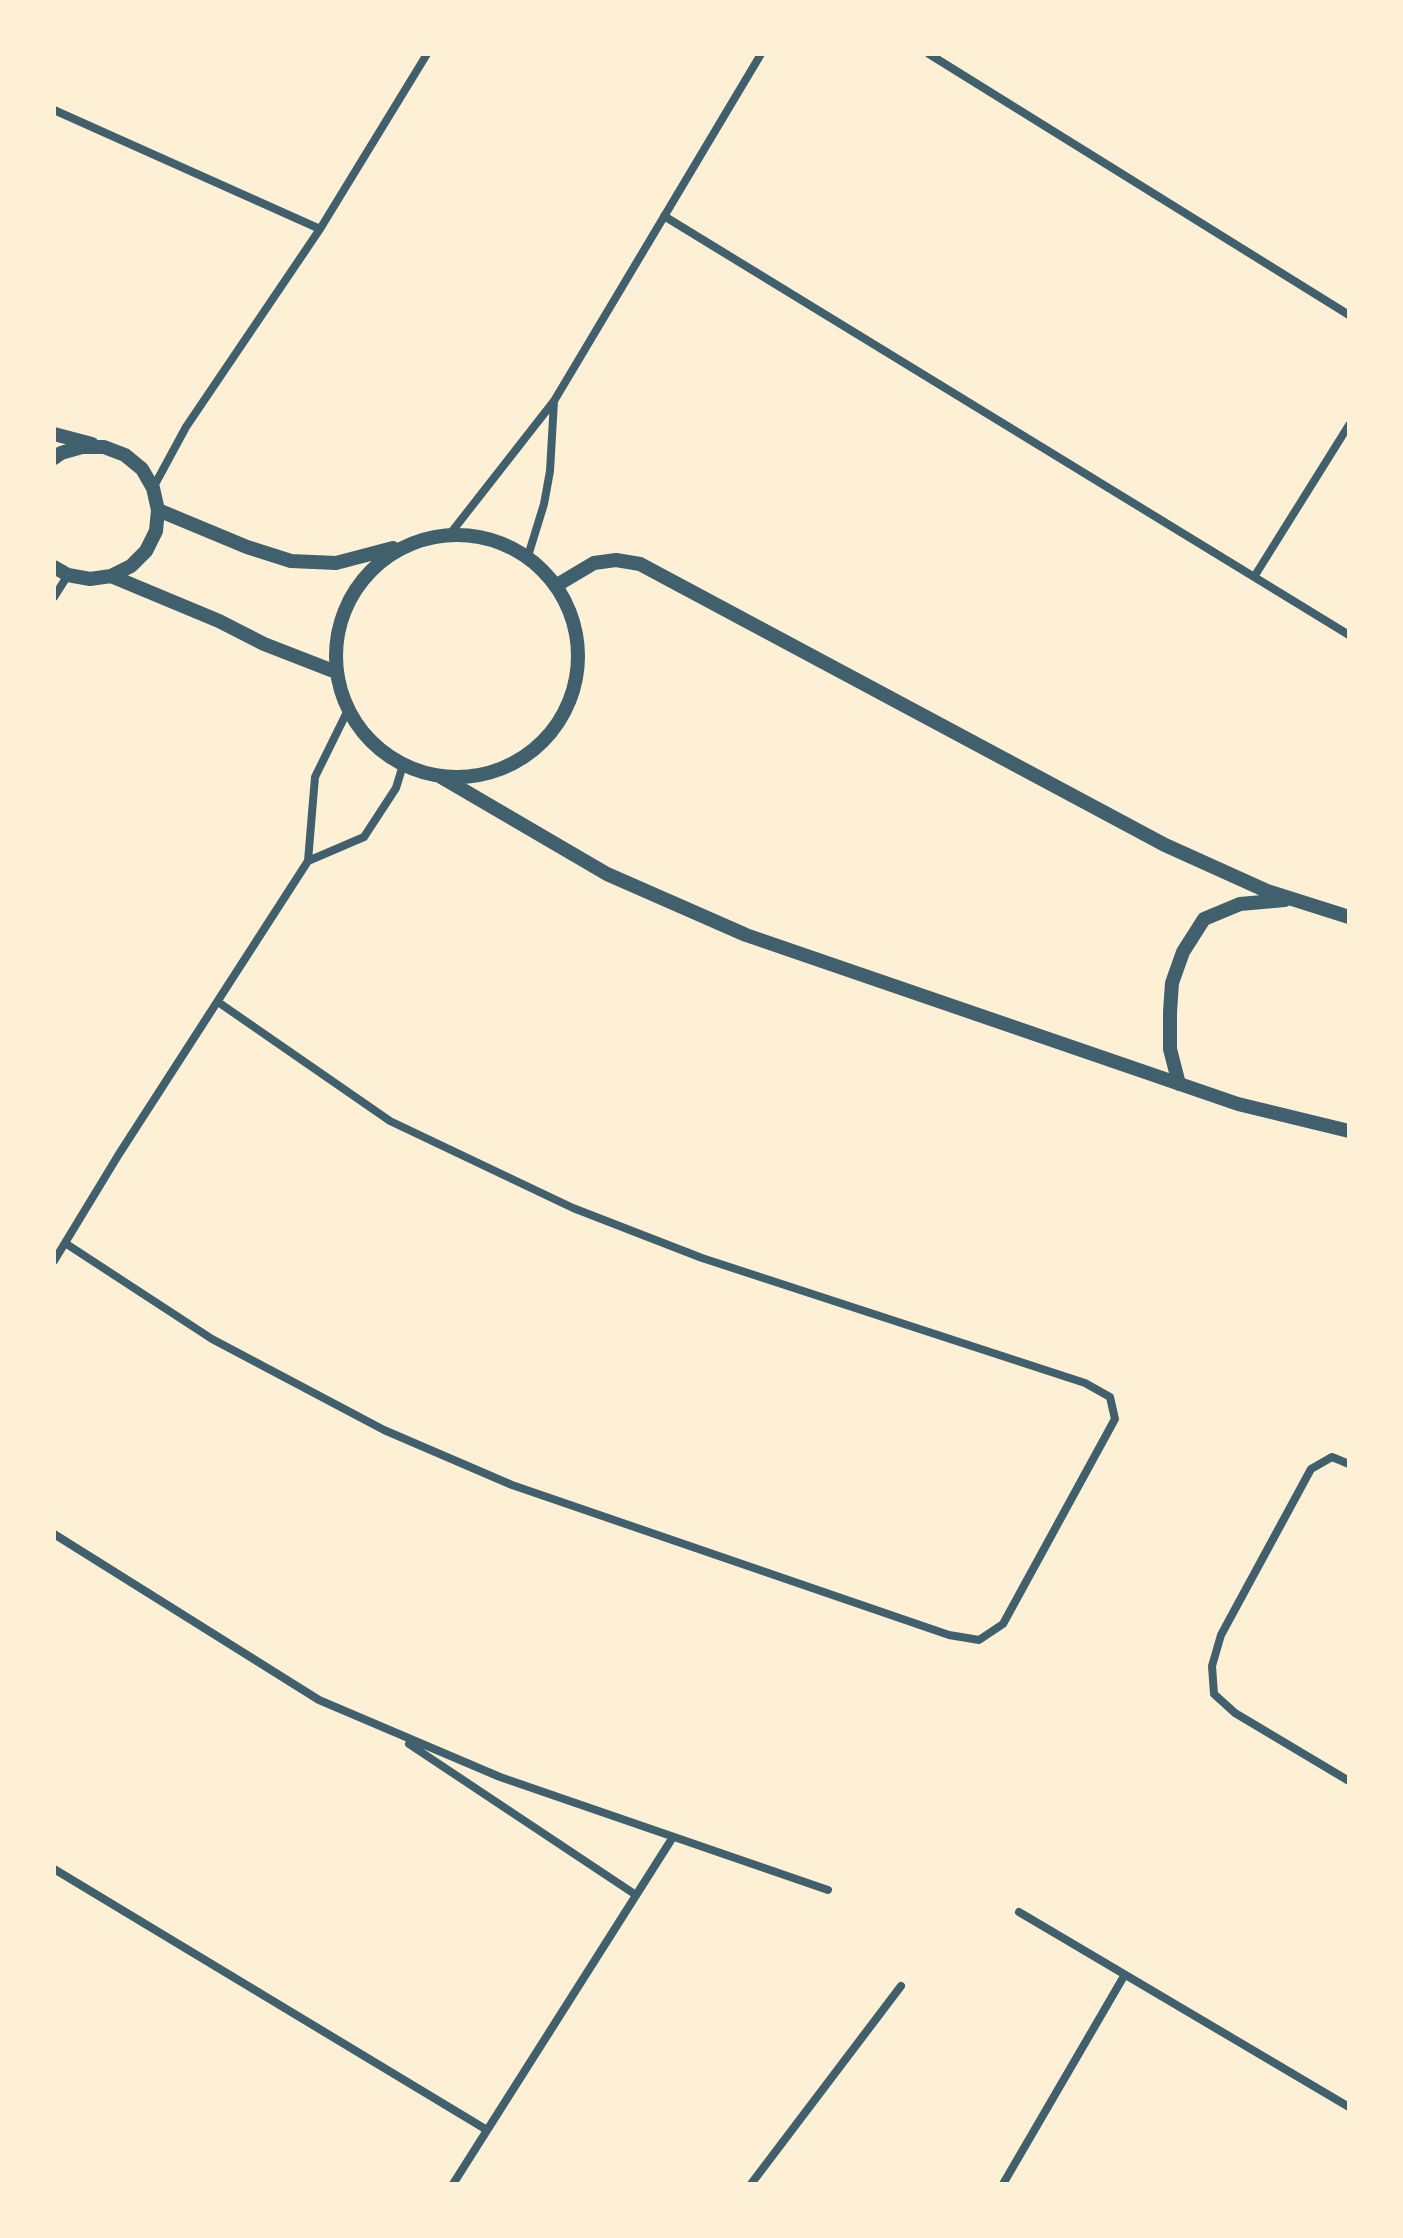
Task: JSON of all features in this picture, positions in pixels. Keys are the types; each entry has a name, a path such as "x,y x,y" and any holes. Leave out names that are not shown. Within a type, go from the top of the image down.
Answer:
{"street":[{"path":"153,488 186,427 320,229 427,54"},
{"path":"450,534 554,401 761,54"},
{"path":"929,54 1349,315"},
{"path":"54,110 320,229"},
{"path":"664,216 1349,635"},
{"path":"528,556 544,504 550,471 554,401"},
{"path":"1254,577 1349,425"},
{"path":"54,434 125,455 142,469 153,488 158,510 156,531 146,551 131,566 111,576 90,579 68,575 54,567"},
{"path":"54,458 82,447 104,447"},
{"path":"158,510 247,547 291,561 336,563 450,534 490,539 528,556 557,585 575,621 579,662 571,702 549,736 518,761 481,775 441,777"},
{"path":"409,544 376,564 351,595 337,632 336,672 348,710 371,742 403,765 441,777 607,874 746,935 1238,1104 1349,1131"},
{"path":"557,585 594,563 616,560 640,564 1165,845 1267,891 1349,917"},
{"path":"54,597 68,575"},
{"path":"111,576 219,621 264,644 336,672"},
{"path":"54,1261 308,861 315,777 348,710"},
{"path":"308,861 364,837 396,788 403,765"},
{"path":"1179,1084 1170,1049 1170,1012 1172,983 1183,952 1204,919 1240,904 1293,899"},
{"path":"65,1243 212,1339 384,1430 512,1485 949,1635 979,1640 1003,1624 1115,1419 1110,1397 1085,1383 702,1258 573,1208 390,1121 218,1002"},
{"path":"1349,1464 1332,1457 1311,1469 1221,1635 1212,1666 1214,1694 1235,1713 1349,1781"},
{"path":"54,1534 319,1700 500,1777 828,1890"},
{"path":"395,1734 636,1895"},
{"path":"453,2184 673,1837"},
{"path":"54,1869 487,2130"},
{"path":"1019,1912 1349,2107"},
{"path":"1003,2184 1124,1976"},
{"path":"751,2184 901,1986"}]}
